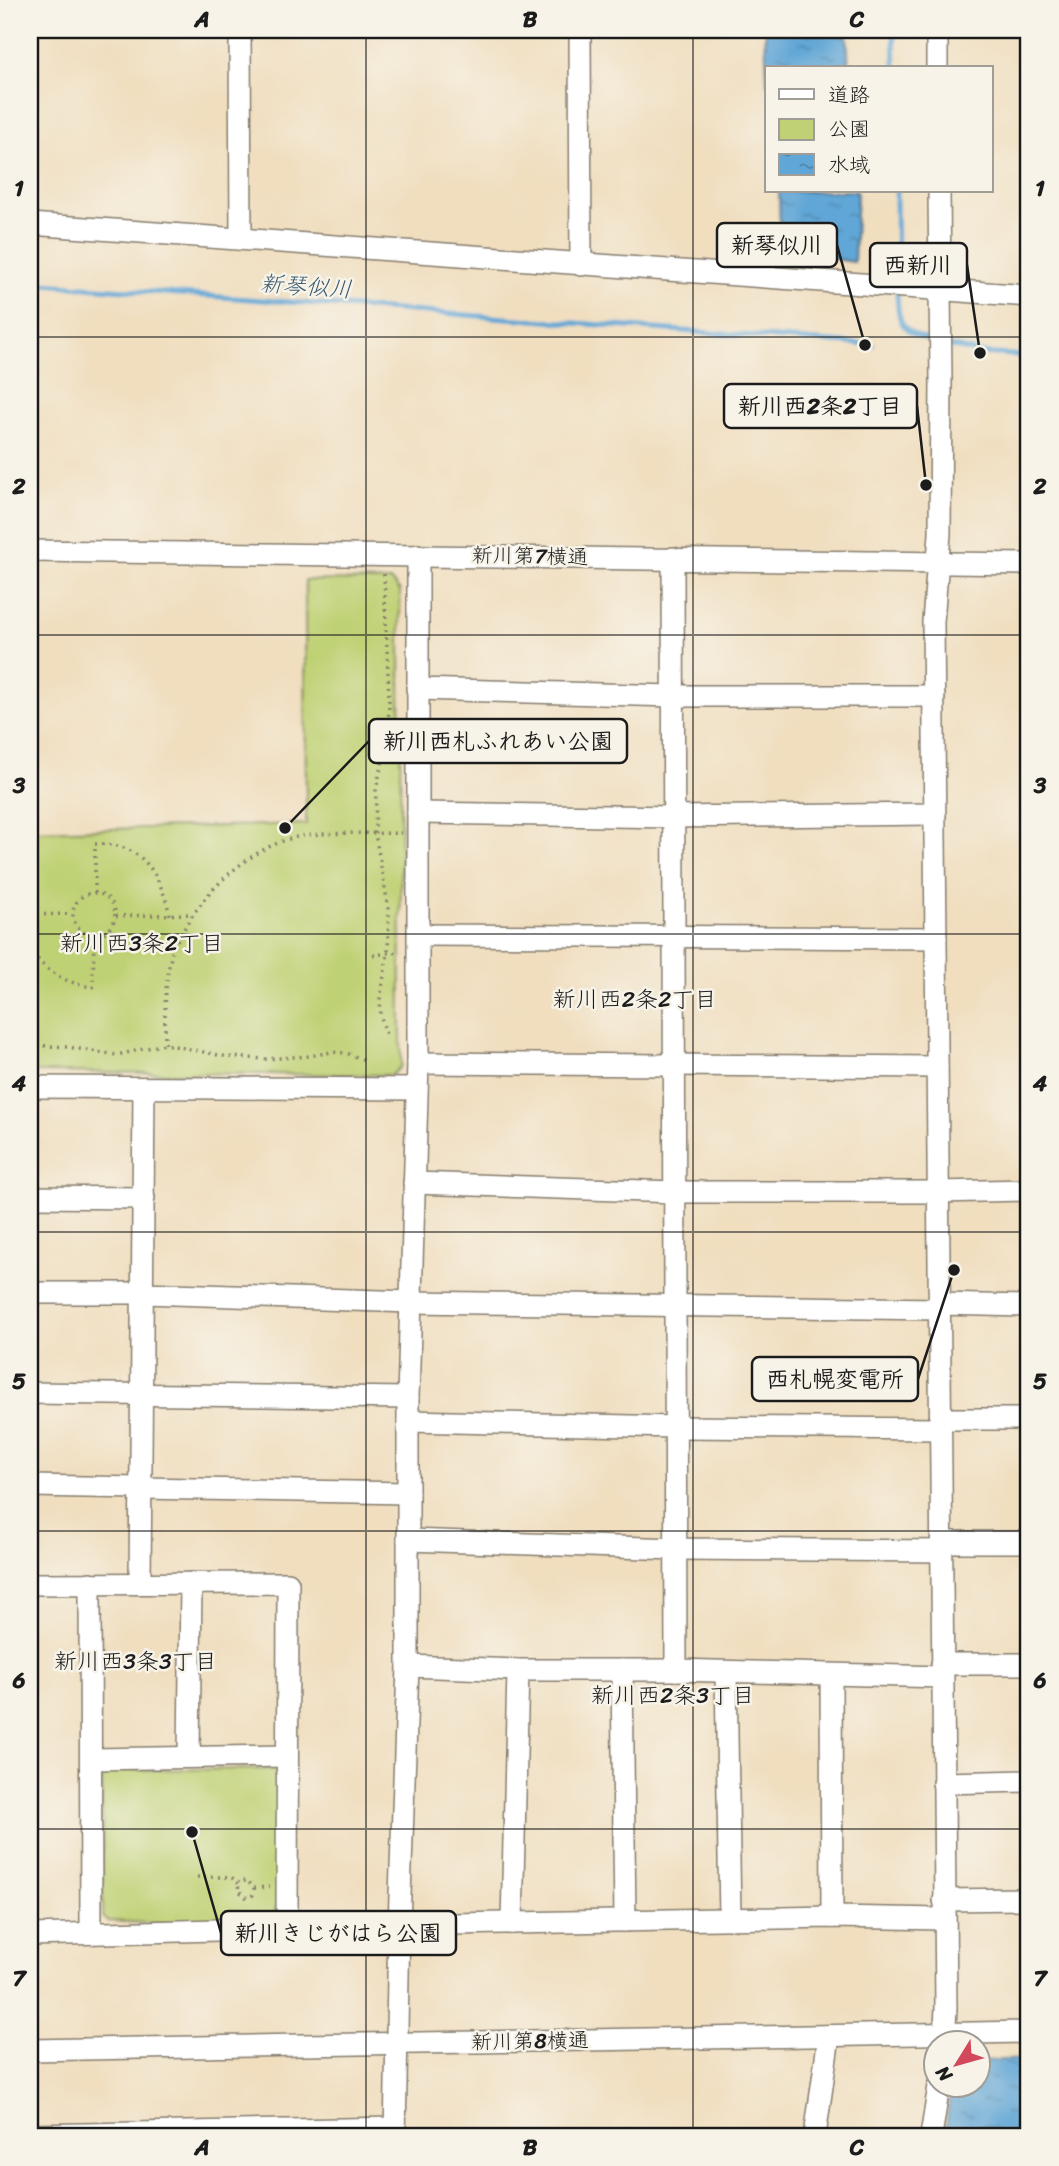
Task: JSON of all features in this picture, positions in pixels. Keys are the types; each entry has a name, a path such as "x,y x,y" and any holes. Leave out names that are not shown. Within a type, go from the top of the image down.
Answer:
{"street":[{"path":"240,30 242,239"},
{"path":"580,30 581,265"},
{"path":"937,30 937,66"},
{"path":"939,192 942,379 940,534 933,622 945,2030"},
{"path":"30,224 1029,296"},
{"name":"新川第7横通","path":"30,551 1029,564"},
{"path":"30,2135 395,2132 408,1666 408,1398 418,1063 418,555"},
{"path":"673,558 676,1670"},
{"path":"418,689 673,696 934,696"},
{"path":"418,813 674,817 935,814"},
{"path":"419,935 936,938"},
{"path":"418,1063 937,1068"},
{"path":"30,1087 417,1088"},
{"path":"140,1583 145,1088"},
{"path":"414,1183 675,1192 1029,1190"},
{"path":"30,1197 144,1198"},
{"path":"30,1293 143,1293 411,1302 675,1306 1029,1306"},
{"path":"30,1393 408,1398"},
{"path":"408,1421 676,1427 940,1424 1029,1419"},
{"path":"30,1486 408,1493"},
{"path":"408,1540 676,1549 941,1546 1029,1542"},
{"path":"90,1583 91,1933"},
{"path":"189,1757 191,1583"},
{"path":"30,1584 288,1583 287,1927"},
{"path":"408,1666 831,1675 1029,1664"},
{"path":"512,1923 518,1670"},
{"path":"622,1670 625,1921"},
{"path":"726,1672 730,1919"},
{"path":"831,1675 832,1917"},
{"path":"91,1759 288,1756"},
{"path":"943,1783 1029,1782"},
{"path":"30,1935 399,1924 832,1917 944,1909 1029,1899"},
{"name":"新川第8横通","path":"992,2035 1029,2032"},
{"path":"815,2136 829,2036"},
{"name":"新川第8横通","path":"30,2050 829,2036 922,2038"},
{"path":"932,2136 937,2100"}],"path":[{"path":"384,574 388,738 376,789 375,834 389,910 388,952 380,999 381,1017 387,1038"},
{"path":"165,1044 164,991 172,950 192,914 234,869 251,857 307,835 407,833"},
{"path":"95,893 95,844 112,843 126,848 151,868 164,889 170,915"},
{"path":"95,893 105,896 113,904 116,916 113,926 103,934 94,936 83,933 75,925 72,914 75,903 85,895 95,893"},
{"path":"30,915 72,914"},
{"path":"116,916 192,914"},
{"path":"30,947 48,970 62,979 93,987 94,936"},
{"path":"373,955 388,952 407,953"},
{"path":"30,1045 67,1046 117,1055 165,1044 228,1057 265,1059 332,1052 346,1053 365,1060"},
{"path":"197,1877 231,1877 239,1883"},
{"path":"247,1880 254,1888 253,1895 247,1898 238,1890 239,1883 247,1880"}],"green space":[{"path":"305,580 391,581 400,591 401,1066 392,1075 30,1072 30,831 306,824"},
{"path":"273,1769 277,1774 287,1887 271,1917 247,1928 108,1921 103,1917 102,1776 107,1770"}],"water":[{"path":"765,31 847,36 849,66 766,66"},
{"path":"779,192 857,192 854,262 785,251 780,242"},
{"path":"1029,2059 1029,2089 1023,2136 945,2136 949,2100 992,2100 992,2060"}],"waterway":[{"path":"894,30 895,66"},
{"path":"896,192 897,282"},
{"name":"新琴似川","path":"30,283 873,345"},
{"path":"897,291 899,313 905,327 910,332 937,342"},
{"path":"946,345 980,353 1029,356"}],"place":[{"name":"新琴似川","path":"865,345"},
{"name":"西新川","path":"980,353"},
{"name":"新川西2条2丁目","path":"926,485"},
{"name":"新川西札ふれあい公園","path":"285,828"},
{"name":"西札幌変電所","path":"954,1270"},
{"name":"新川きじがはら公園","path":"192,1832"}],"district":[{"name":"新川西3条2丁目","path":"142,943"},
{"name":"新川西2条2丁目","path":"635,999"},
{"name":"新川西3条3丁目","path":"136,1661"},
{"name":"新川西2条3丁目","path":"673,1695"}]}
